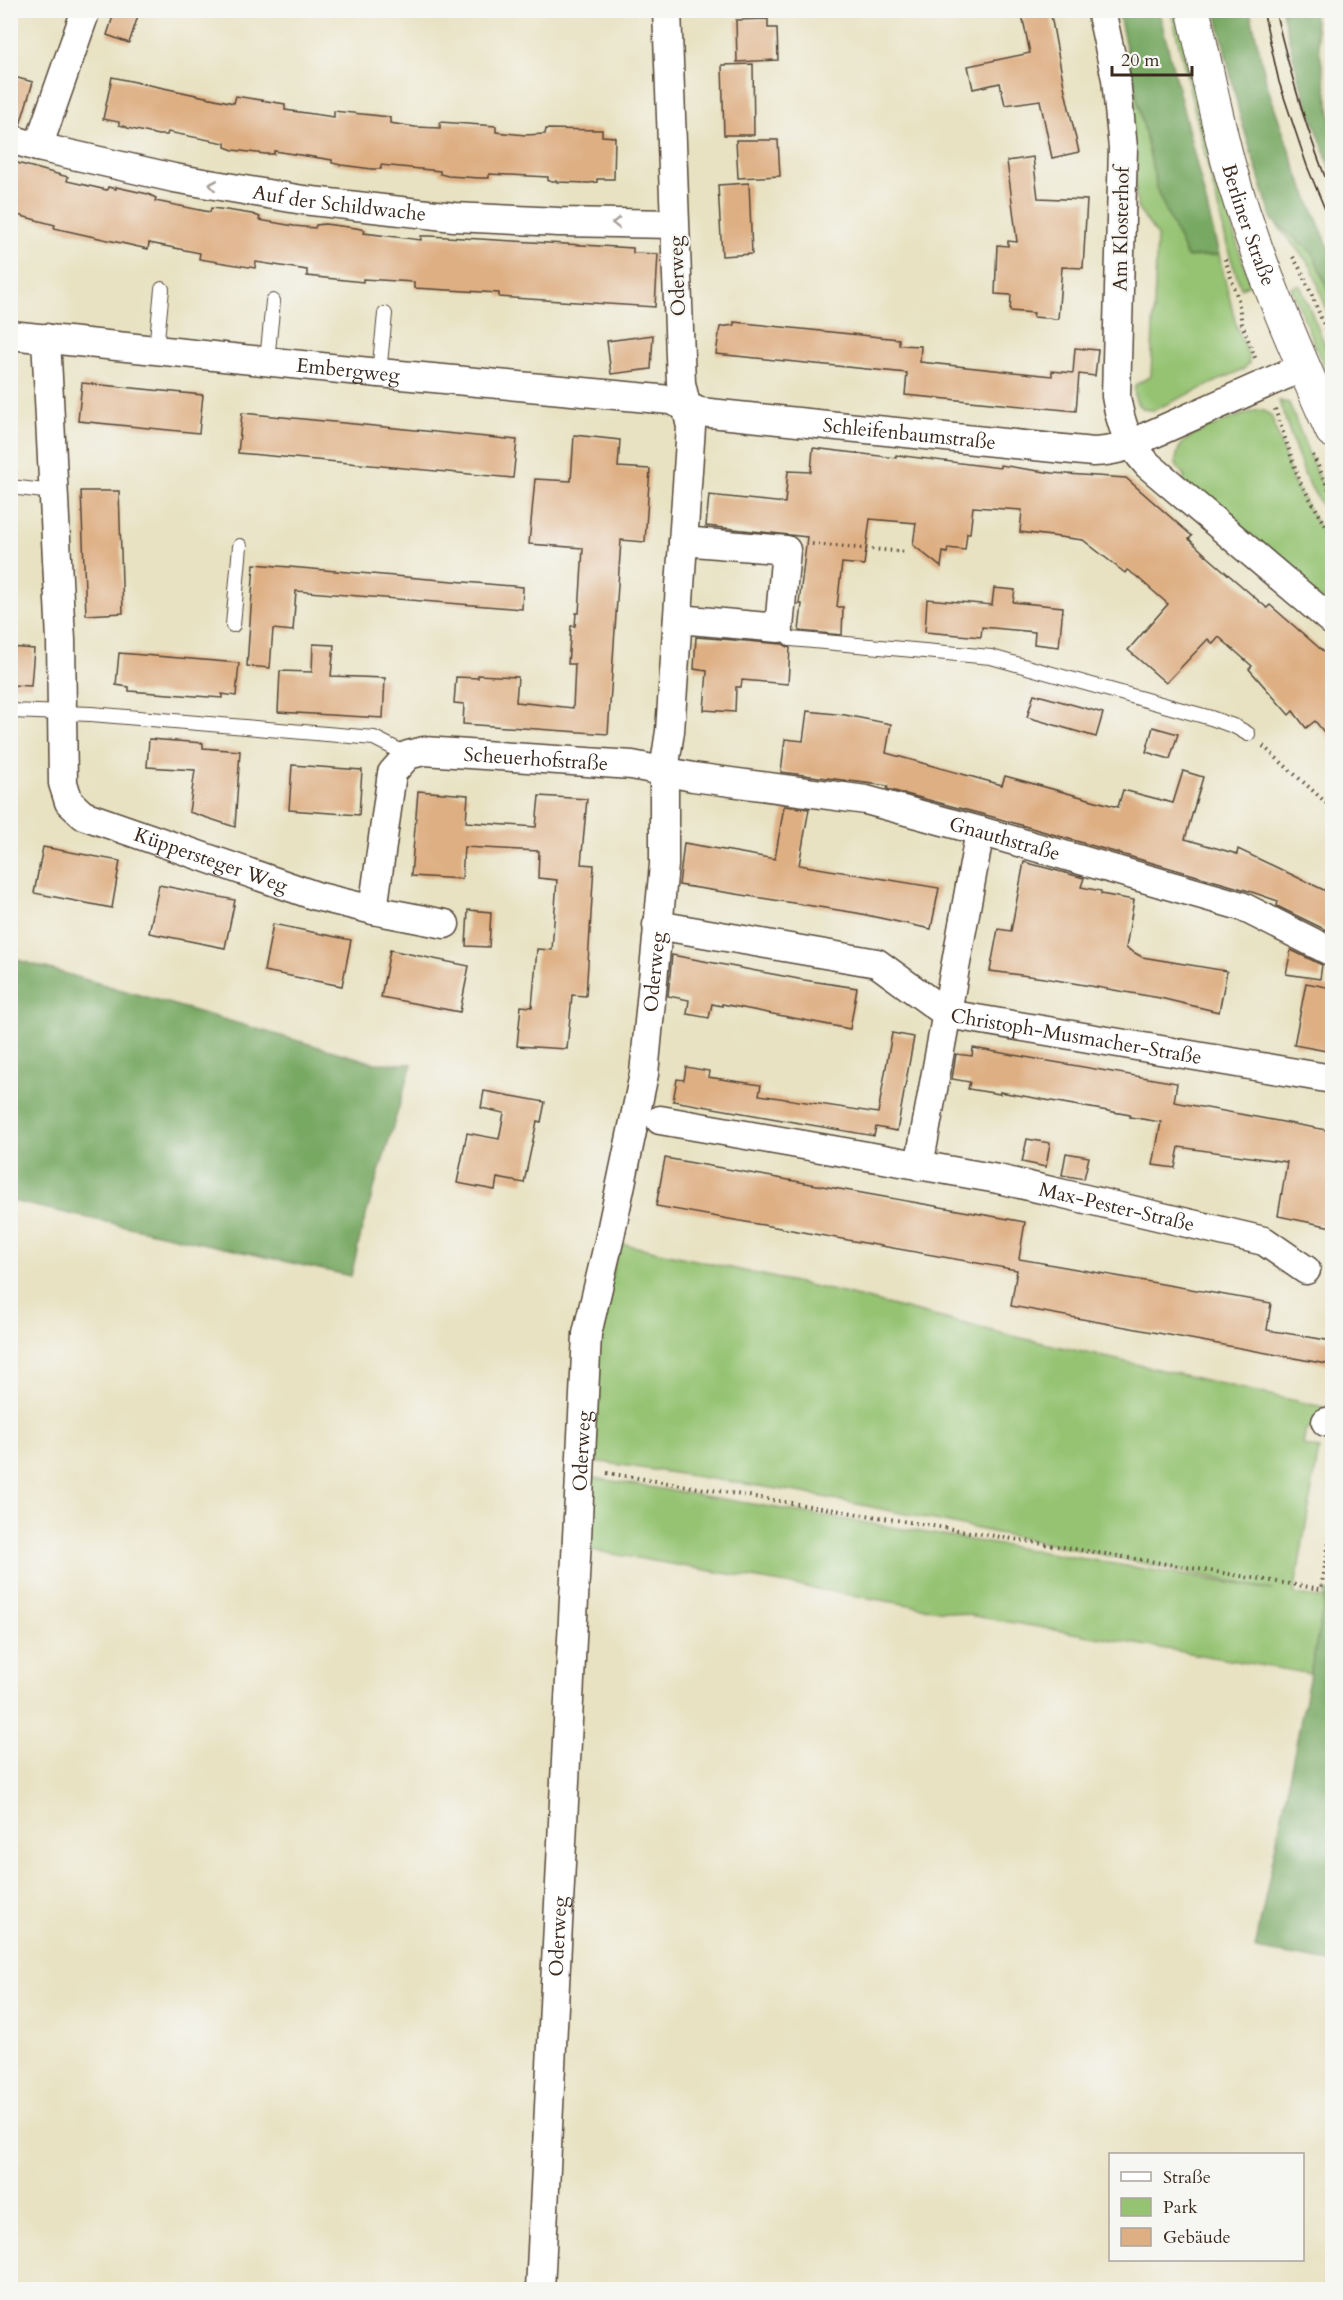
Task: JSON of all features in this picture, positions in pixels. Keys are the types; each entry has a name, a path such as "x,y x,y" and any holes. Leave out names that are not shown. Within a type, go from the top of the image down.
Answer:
{"main road":[{"name":"Berliner Straße","path":"1193,10 1229,164 1271,286 1303,367 1332,431"}],"street":[{"path":"38,147 86,10"},
{"name":"Oderweg","path":"540,2289 587,1334 644,1074 664,865 664,771 670,731 691,427 681,383 667,10"},
{"name":"Am Klosterhof","path":"1101,10 1116,79 1123,148 1116,396 1120,422 1131,446"},
{"name":"Auf der Schildwache","path":"10,139 174,178 303,200 454,217 674,224"},
{"name":"Embergweg","path":"10,335 670,400 687,407"},
{"name":"Küppersteger Weg","path":"46,338 61,640 63,783 69,802 83,815 316,896 445,924"},
{"name":"Schleifenbaumstraße","path":"687,407 700,412 1093,452 1113,451 1131,446 1148,436 1303,367"},
{"path":"1131,446 1167,482 1332,621"},
{"path":"678,619 778,628 786,550 683,541"},
{"name":"Scheuerhofstraße","path":"408,755 424,751 632,765 664,771"},
{"path":"373,910 392,773 408,755"},
{"name":"Gnauthstraße","path":"664,771 866,800 1241,906 1332,952"},
{"path":"919,1166 980,831"},
{"name":"Christoph-Musmacher-Straße","path":"657,925 877,963 947,1014 1332,1079"},
{"name":"Max-Pester-Straße","path":"660,1120 998,1179 1264,1241 1306,1270"}],"lane":[{"path":"156,349 162,289"},
{"path":"267,361 273,301"},
{"path":"379,373 385,314"},
{"path":"10,487 53,492"},
{"path":"233,625 240,546"},
{"path":"778,628 791,639 992,657 1211,718 1248,734"},
{"path":"10,711 374,738 408,755"}],"path":[{"path":"1303,274 1332,344"},
{"path":"1238,299 1242,324 1300,482 1332,536"},
{"path":"786,550 799,543 907,552"},
{"path":"1248,734 1332,808"},
{"path":"581,1469 1321,1589 1332,1525"}],"green space":[{"path":"1118,11 1159,11 1219,255 1187,257 1158,193"},
{"path":"1171,11 1180,11 1220,183 1251,284 1241,288 1229,253"},
{"path":"1216,11 1250,11 1267,85 1296,170 1332,255 1332,299 1313,253 1272,219 1240,116"},
{"path":"1282,11 1313,11 1332,124 1332,173 1298,76"},
{"path":"1126,45 1158,193 1187,257 1219,255 1236,325 1249,356 1249,363 1244,369 1154,410 1144,409 1137,404 1135,395 1135,385 1151,376 1157,235 1137,208"},
{"path":"1272,219 1313,253 1332,299 1332,324 1311,266"},
{"path":"1300,285 1332,362 1332,387 1291,287"},
{"path":"1279,401 1289,403 1316,472 1332,503 1332,523 1306,479"},
{"path":"1261,410 1271,415 1293,482 1332,548 1332,609 1181,483 1185,477 1176,462 1178,450 1183,443 1220,424"},
{"path":"11,958 375,1063 412,1064 363,1225 351,1276 11,1201"},
{"path":"619,1243 843,1293 1004,1334 1327,1408 1322,1432 1306,1429 1303,1445 1319,1449 1294,1594 1325,1599 1311,1674 584,1549 589,1477 1272,1590 804,1493 589,1460 598,1337"},
{"path":"1325,1591 1332,1593 1332,1962 1255,1949"}],"building":[{"path":"115,10 140,10 129,43 107,35"},
{"path":"1021,10 1050,10 1079,152 1052,158 1040,100 1005,105 1000,83 973,89 968,66 1030,53"},
{"path":"768,19 768,28 777,28 778,60 737,62 736,20"},
{"path":"753,64 754,135 724,135 722,65"},
{"path":"10,76 33,82 20,125 10,123"},
{"path":"112,77 234,103 236,96 285,104 285,110 334,117 334,111 390,117 390,123 415,127 440,128 440,122 496,126 496,132 525,135 545,134 546,129 602,130 602,136 615,137 614,179 597,179 597,182 589,183 557,182 548,181 548,177 489,174 489,178 448,176 440,174 440,171 381,165 381,169 372,169 274,151 274,154 265,154 233,150 225,147 225,143 168,132 167,135 158,135 127,128 119,125 119,122 103,119"},
{"path":"736,140 778,140 780,176 738,178"},
{"path":"1033,157 1038,198 1087,200 1083,268 1062,267 1058,319 1033,317 1034,313 1010,311 1011,295 995,294 997,245 1008,246 1008,241 1017,242 1007,161"},
{"path":"10,161 68,177 67,181 107,190 108,187 116,189 116,187 148,194 156,198 155,201 210,212 211,208 252,214 260,217 259,220 294,226 315,228 316,225 325,224 365,230 364,233 421,240 421,236 430,236 633,248 633,253 658,254 655,307 499,297 499,293 414,288 414,282 363,279 363,282 307,276 307,270 256,262 255,268 199,259 200,253 149,243 148,249 54,228 55,225 10,213"},
{"path":"749,183 752,254 722,256 718,185"},
{"path":"734,322 899,339 899,345 921,346 920,362 1052,376 1052,371 1073,373 1075,348 1098,350 1095,376 1079,374 1076,411 905,395 907,373 716,354 720,327 734,325"},
{"path":"653,335 651,369 611,374 607,341"},
{"path":"82,383 203,395 199,433 78,421"},
{"path":"242,413 517,440 513,478 238,453"},
{"path":"574,435 620,440 618,467 650,469 645,542 621,540 608,734 463,724 464,704 454,703 456,677 478,678 478,675 518,677 516,702 573,708 575,664 568,664 571,626 575,626 576,613 579,613 583,548 529,544 535,479 571,481"},
{"path":"813,448 896,458 896,455 1000,468 1000,465 1052,473 1126,478 1192,536 1189,539 1208,557 1267,608 1270,605 1332,659 1332,742 1315,721 1306,728 1293,711 1289,715 1249,669 1252,666 1219,637 1213,644 1208,639 1166,683 1128,650 1168,604 1136,576 1127,570 1125,573 1083,540 1020,532 1022,510 973,507 970,533 967,533 965,550 948,548 947,553 943,552 941,567 913,545 916,523 870,519 864,565 842,563 837,607 843,607 842,635 799,631 802,604 799,604 807,537 706,526 709,495 785,503 788,471 811,472"},
{"path":"81,491 119,491 123,613 86,615"},
{"path":"254,564 523,587 522,609 296,591 293,631 273,629 270,668 247,666"},
{"path":"994,588 1015,590 1013,602 1063,607 1059,647 1034,644 1035,632 982,627 981,637 925,632 927,599 992,605"},
{"path":"696,637 783,644 790,648 788,684 742,680 741,687 736,687 735,712 704,710 707,671 694,669"},
{"path":"313,644 334,645 331,676 385,678 383,718 278,712 280,671 312,672"},
{"path":"10,647 34,649 31,686 10,685"},
{"path":"119,653 239,663 236,696 222,694 222,698 129,691 129,687 116,685"},
{"path":"1034,694 1103,713 1096,737 1027,717"},
{"path":"807,711 845,715 891,724 886,753 1002,785 1005,776 1118,807 1123,790 1173,803 1183,771 1203,777 1185,839 1237,854 1238,849 1326,891 1332,896 1332,933 1277,906 1278,901 1246,890 887,789 888,786 781,772 785,739 803,741"},
{"path":"1153,727 1178,734 1170,759 1146,752"},
{"path":"149,739 203,743 203,748 240,751 235,827 189,812 195,770 147,767"},
{"path":"292,765 362,770 359,815 289,810"},
{"path":"418,791 468,795 466,822 536,827 539,796 587,799 581,864 594,865 586,996 572,995 567,1049 517,1046 521,1006 532,1007 537,949 552,950 557,880 538,878 539,851 464,847 462,879 411,876"},
{"path":"784,806 809,809 799,865 939,888 931,929 857,913 679,885 684,843 775,859"},
{"path":"43,847 120,861 112,908 34,893"},
{"path":"1024,862 1084,878 1081,887 1101,891 1101,894 1134,900 1126,948 1142,957 1227,971 1219,1012 1160,998 990,971 998,929 1011,931"},
{"path":"159,885 235,900 225,948 149,933"},
{"path":"468,910 491,912 489,947 466,946"},
{"path":"273,924 351,940 342,986 264,971"},
{"path":"390,950 469,966 460,1012 381,997"},
{"path":"1291,950 1322,965 1320,979 1286,974"},
{"path":"672,955 857,988 850,1029 722,1004 722,1006 712,1004 709,1018 687,1014 689,1000 668,996"},
{"path":"1306,983 1332,988 1332,1052 1294,1045"},
{"path":"892,1033 914,1037 897,1131 876,1127 874,1136 673,1101 677,1079 684,1080 686,1067 709,1071 708,1077 761,1085 759,1095 878,1113"},
{"path":"973,1048 1177,1083 1174,1102 1332,1131 1332,1227 1278,1216 1287,1162 1179,1147 1175,1168 1153,1165 1161,1122 1000,1092 1000,1094 968,1089 970,1082 952,1079 956,1054 972,1056"},
{"path":"484,1091 545,1102 541,1122 537,1121 524,1183 497,1178 495,1190 457,1183 467,1133 499,1139 504,1113 481,1108"},
{"path":"1027,1139 1050,1143 1046,1167 1022,1162"},
{"path":"1066,1153 1089,1157 1084,1179 1062,1175"},
{"path":"665,1158 1025,1222 1019,1259 1271,1303 1267,1330 1332,1341 1332,1365 1011,1306 1017,1270 656,1206"}],"tram line":[{"path":"1263,10 1279,82 1307,166 1332,226"},
{"path":"1275,10 1300,103 1332,194"}]}
